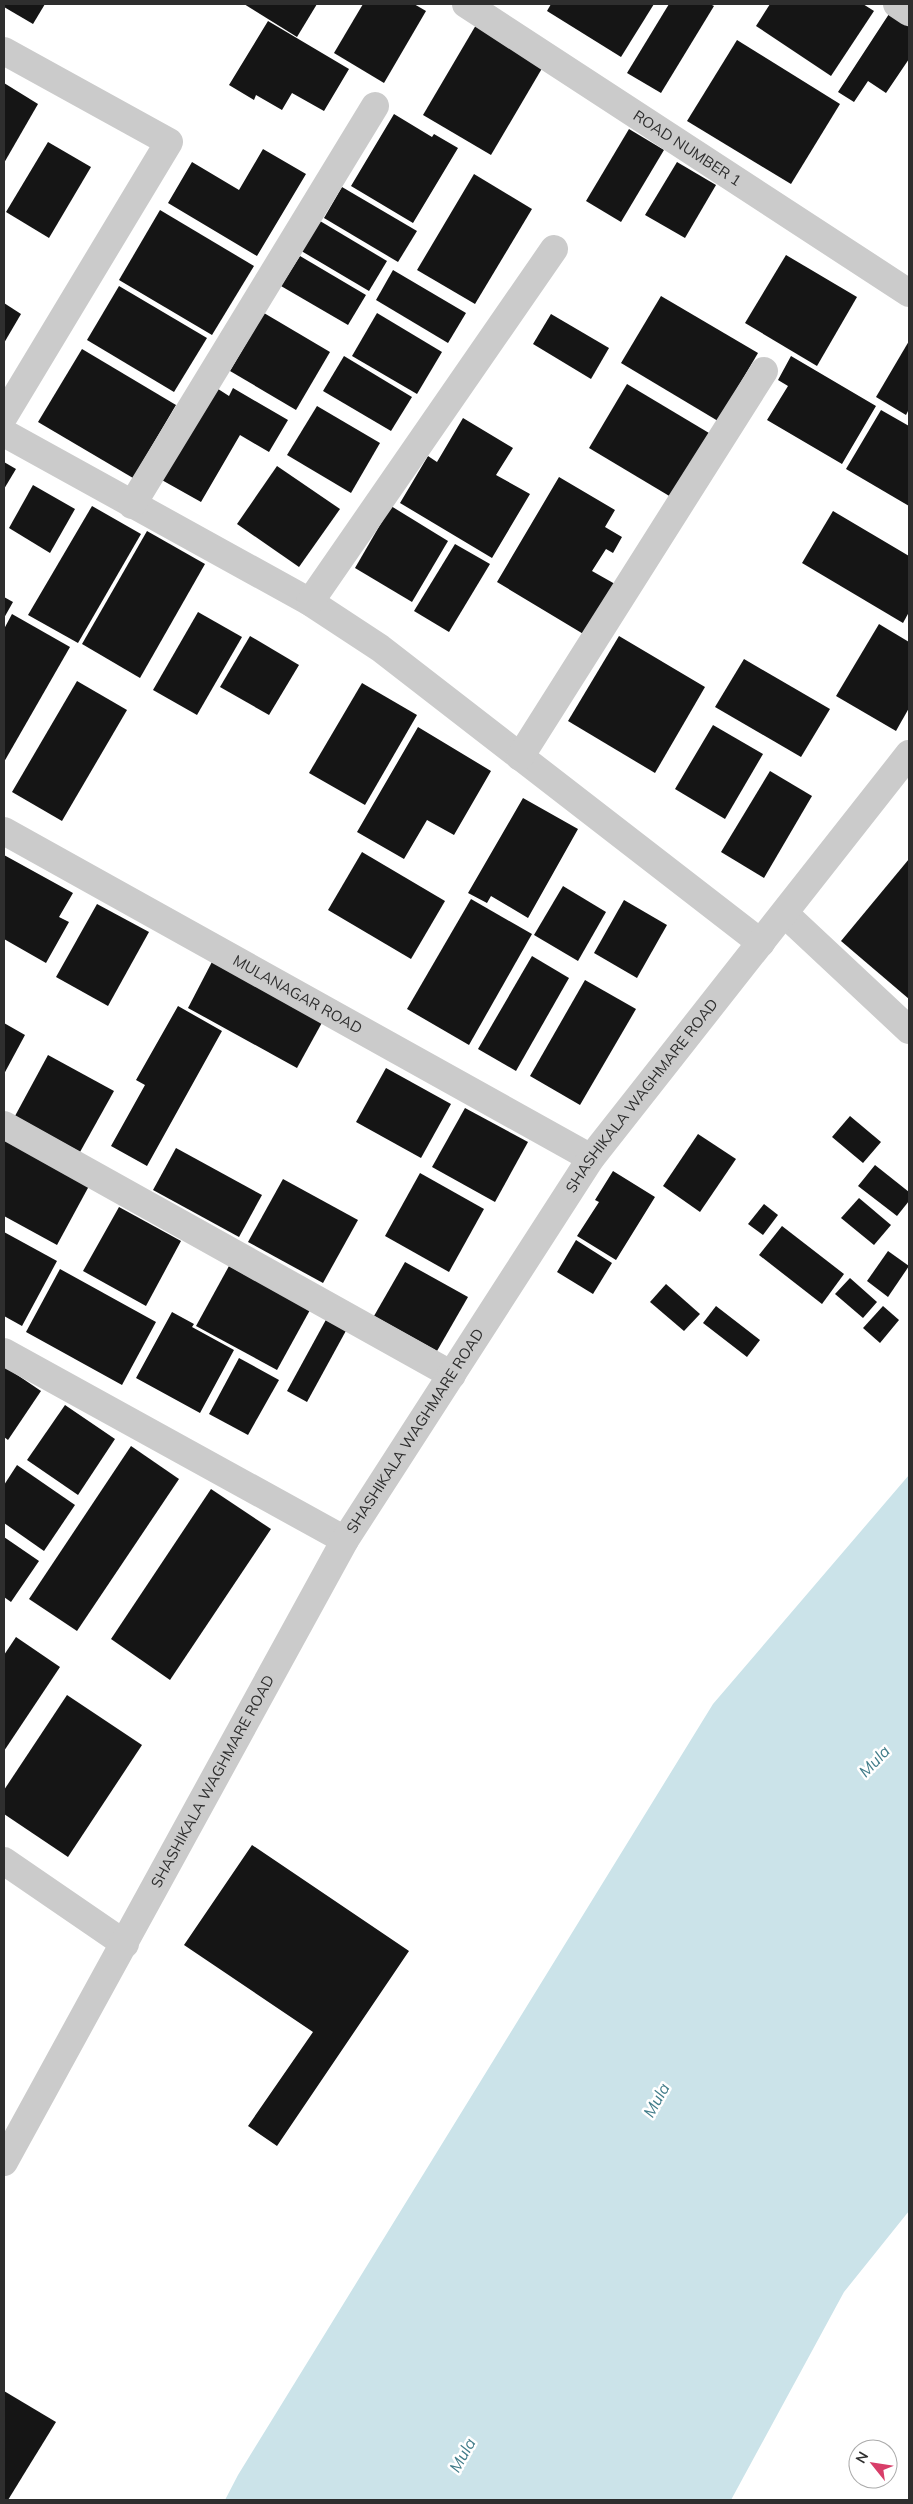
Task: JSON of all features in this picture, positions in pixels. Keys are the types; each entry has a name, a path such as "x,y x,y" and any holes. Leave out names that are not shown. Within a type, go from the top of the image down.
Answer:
{"street":[{"name":"ROAD NUMBER 1","path":"466,4 909,293"},
{"path":"897,4 909,12"},
{"path":"4,51 169,142 4,416"},
{"path":"132,505 375,106"},
{"path":"310,602 554,249"},
{"path":"520,757 764,371"},
{"path":"4,433 310,602 380,648 762,943"},
{"name":"SHASHIKALA WAGHMARE ROAD","path":"4,2162 345,1540 590,1158 785,914 909,754"},
{"name":"MULANAGAR ROAD","path":"4,831 590,1158"},
{"path":"785,914 909,1030"},
{"path":"4,1125 452,1375"},
{"path":"4,1352 345,1540"},
{"path":"4,1861 125,1944"}],"water":[{"name":"Mula","path":"909,1475 909,2211 844,2292 731,2500 225,2500 238,2475 713,1704"}],"building":[{"path":"4,4 45,4 33,24 4,7"},
{"path":"244,4 317,4 297,37"},
{"path":"363,4 414,4 426,11 384,83 334,53"},
{"path":"551,4 654,4 621,57 547,11"},
{"path":"669,4 710,4 714,6 661,93 627,73"},
{"path":"770,4 863,4 874,11 831,76 756,26"},
{"path":"889,14 909,27 909,59 886,93 868,81 854,102 838,92"},
{"path":"268,21 349,69 324,111 292,93 282,110 256,95 254,100 229,85"},
{"path":"476,25 544,65 491,155 423,115"},
{"path":"737,40 840,104 791,184 687,121"},
{"path":"4,83 38,104 4,163"},
{"path":"394,114 432,137 434,134 458,148 413,223 351,186"},
{"path":"629,129 664,150 621,222 586,201"},
{"path":"48,142 91,167 49,238 6,212"},
{"path":"263,149 306,174 257,256 168,203 192,162 239,190"},
{"path":"677,162 716,185 685,238 645,215"},
{"path":"474,174 532,209 475,304 417,270"},
{"path":"342,187 417,231 398,262 324,218"},
{"path":"160,210 254,266 212,335 119,280"},
{"path":"315,218 387,261 369,291 298,249"},
{"path":"786,255 857,297 817,366 745,323"},
{"path":"300,256 366,295 348,325 281,286"},
{"path":"393,270 466,313 448,343 376,300"},
{"path":"119,286 207,338 174,392 87,340"},
{"path":"661,296 758,353 718,421 621,363"},
{"path":"4,303 21,314 4,343"},
{"path":"264,313 330,352 296,410 230,371"},
{"path":"377,313 442,352 417,394 352,356"},
{"path":"551,314 609,348 591,379 533,344"},
{"path":"909,341 909,409 906,415 876,397"},
{"path":"82,349 176,405 133,478 38,422"},
{"path":"344,356 412,397 391,431 323,391"},
{"path":"791,356 876,406 842,464 767,420 788,386 778,380"},
{"path":"627,384 709,433 671,497 589,448"},
{"path":"215,387 229,396 233,388 288,420 269,452 240,435 201,502 160,479"},
{"path":"317,406 380,443 351,493 287,455"},
{"path":"881,410 909,426 909,506 846,469"},
{"path":"463,418 513,448 496,475 530,494 492,558 400,503 428,456 437,462"},
{"path":"4,462 16,469 4,489"},
{"path":"277,466 340,509 299,567 237,524"},
{"path":"559,477 615,510 605,527 622,537 613,553 606,549 592,571 615,584 585,635 497,582"},
{"path":"33,485 75,509 50,553 9,528"},
{"path":"92,506 141,534 78,643 28,615"},
{"path":"391,506 448,541 412,602 355,568"},
{"path":"833,511 909,556 909,612 903,623 802,563"},
{"path":"147,531 205,564 140,678 82,644"},
{"path":"455,544 490,564 449,632 414,611"},
{"path":"4,597 13,602 4,618"},
{"path":"198,612 242,637 197,715 153,690"},
{"path":"12,614 70,647 4,762 4,629"},
{"path":"879,624 909,642 909,708 896,731 836,696"},
{"path":"250,636 299,665 269,715 220,687"},
{"path":"619,636 705,687 655,773 568,721"},
{"path":"744,659 830,709 801,757 715,707"},
{"path":"77,681 127,710 62,821 12,792"},
{"path":"362,683 417,715 365,805 309,773"},
{"path":"713,725 763,754 725,819 675,789"},
{"path":"418,727 491,771 454,835 427,820 404,859 357,832"},
{"path":"770,771 812,796 764,878 721,852"},
{"path":"523,798 578,829 528,918 491,896 487,903 468,893"},
{"path":"362,852 445,901 411,959 328,910"},
{"path":"4,855 73,893 59,917 69,922 46,963 4,939"},
{"path":"909,859 909,999 841,941"},
{"path":"563,886 606,912 578,961 534,935"},
{"path":"471,899 532,934 469,1045 407,1009"},
{"path":"624,900 667,925 637,978 594,953"},
{"path":"97,904 149,932 108,1006 56,977"},
{"path":"532,956 569,978 516,1071 478,1049"},
{"path":"214,958 324,1019 297,1068 188,1008"},
{"path":"585,980 636,1009 580,1105 530,1076"},
{"path":"178,1006 222,1031 147,1166 111,1146 145,1085 136,1080"},
{"path":"4,1023 25,1035 4,1074"},
{"path":"48,1055 114,1091 80,1152 15,1116"},
{"path":"386,1068 451,1104 421,1158 356,1122"},
{"path":"465,1108 528,1142 495,1202 432,1167"},
{"path":"850,1116 881,1142 863,1163 832,1137"},
{"path":"698,1134 736,1159 700,1212 663,1186"},
{"path":"4,1139 89,1186 57,1245 4,1216"},
{"path":"176,1148 262,1195 239,1237 153,1190"},
{"path":"875,1165 909,1192 909,1201 897,1216 858,1186"},
{"path":"613,1171 655,1197 616,1260 577,1236 599,1202 595,1200"},
{"path":"420,1173 484,1209 449,1272 385,1236"},
{"path":"283,1179 358,1220 323,1283 248,1242"},
{"path":"859,1198 891,1225 874,1245 841,1218"},
{"path":"764,1204 778,1215 763,1235 748,1224"},
{"path":"119,1207 181,1241 146,1306 83,1271"},
{"path":"782,1226 844,1274 822,1304 759,1255"},
{"path":"4,1232 57,1261 22,1326 4,1316"},
{"path":"576,1240 612,1263 593,1294 557,1272"},
{"path":"888,1251 909,1266 888,1297 867,1281"},
{"path":"405,1262 468,1297 437,1351 374,1316"},
{"path":"229,1266 310,1310 277,1370 196,1326"},
{"path":"60,1269 156,1322 122,1385 26,1332"},
{"path":"850,1278 877,1302 863,1318 835,1294"},
{"path":"666,1284 700,1314 684,1331 650,1302"},
{"path":"716,1306 760,1340 747,1357 703,1323"},
{"path":"883,1306 899,1320 880,1343 863,1328"},
{"path":"172,1312 194,1324 192,1327 234,1350 200,1413 136,1378"},
{"path":"328,1316 348,1327 307,1402 287,1391"},
{"path":"239,1358 279,1380 248,1435 209,1414"},
{"path":"4,1366 41,1391 8,1440 4,1437"},
{"path":"65,1405 115,1439 78,1495 27,1460"},
{"path":"131,1446 179,1479 77,1631 29,1599"},
{"path":"17,1465 75,1505 44,1551 4,1523 4,1485"},
{"path":"211,1489 271,1529 170,1680 111,1639"},
{"path":"4,1537 39,1561 11,1602 4,1597"},
{"path":"16,1637 60,1667 4,1751 4,1655"},
{"path":"67,1695 142,1745 68,1857 4,1814 4,1790"},
{"path":"252,1845 409,1951 277,2146 248,2126 313,2032 184,1945"},
{"path":"4,2391 56,2422 8,2500 4,2500"}]}
